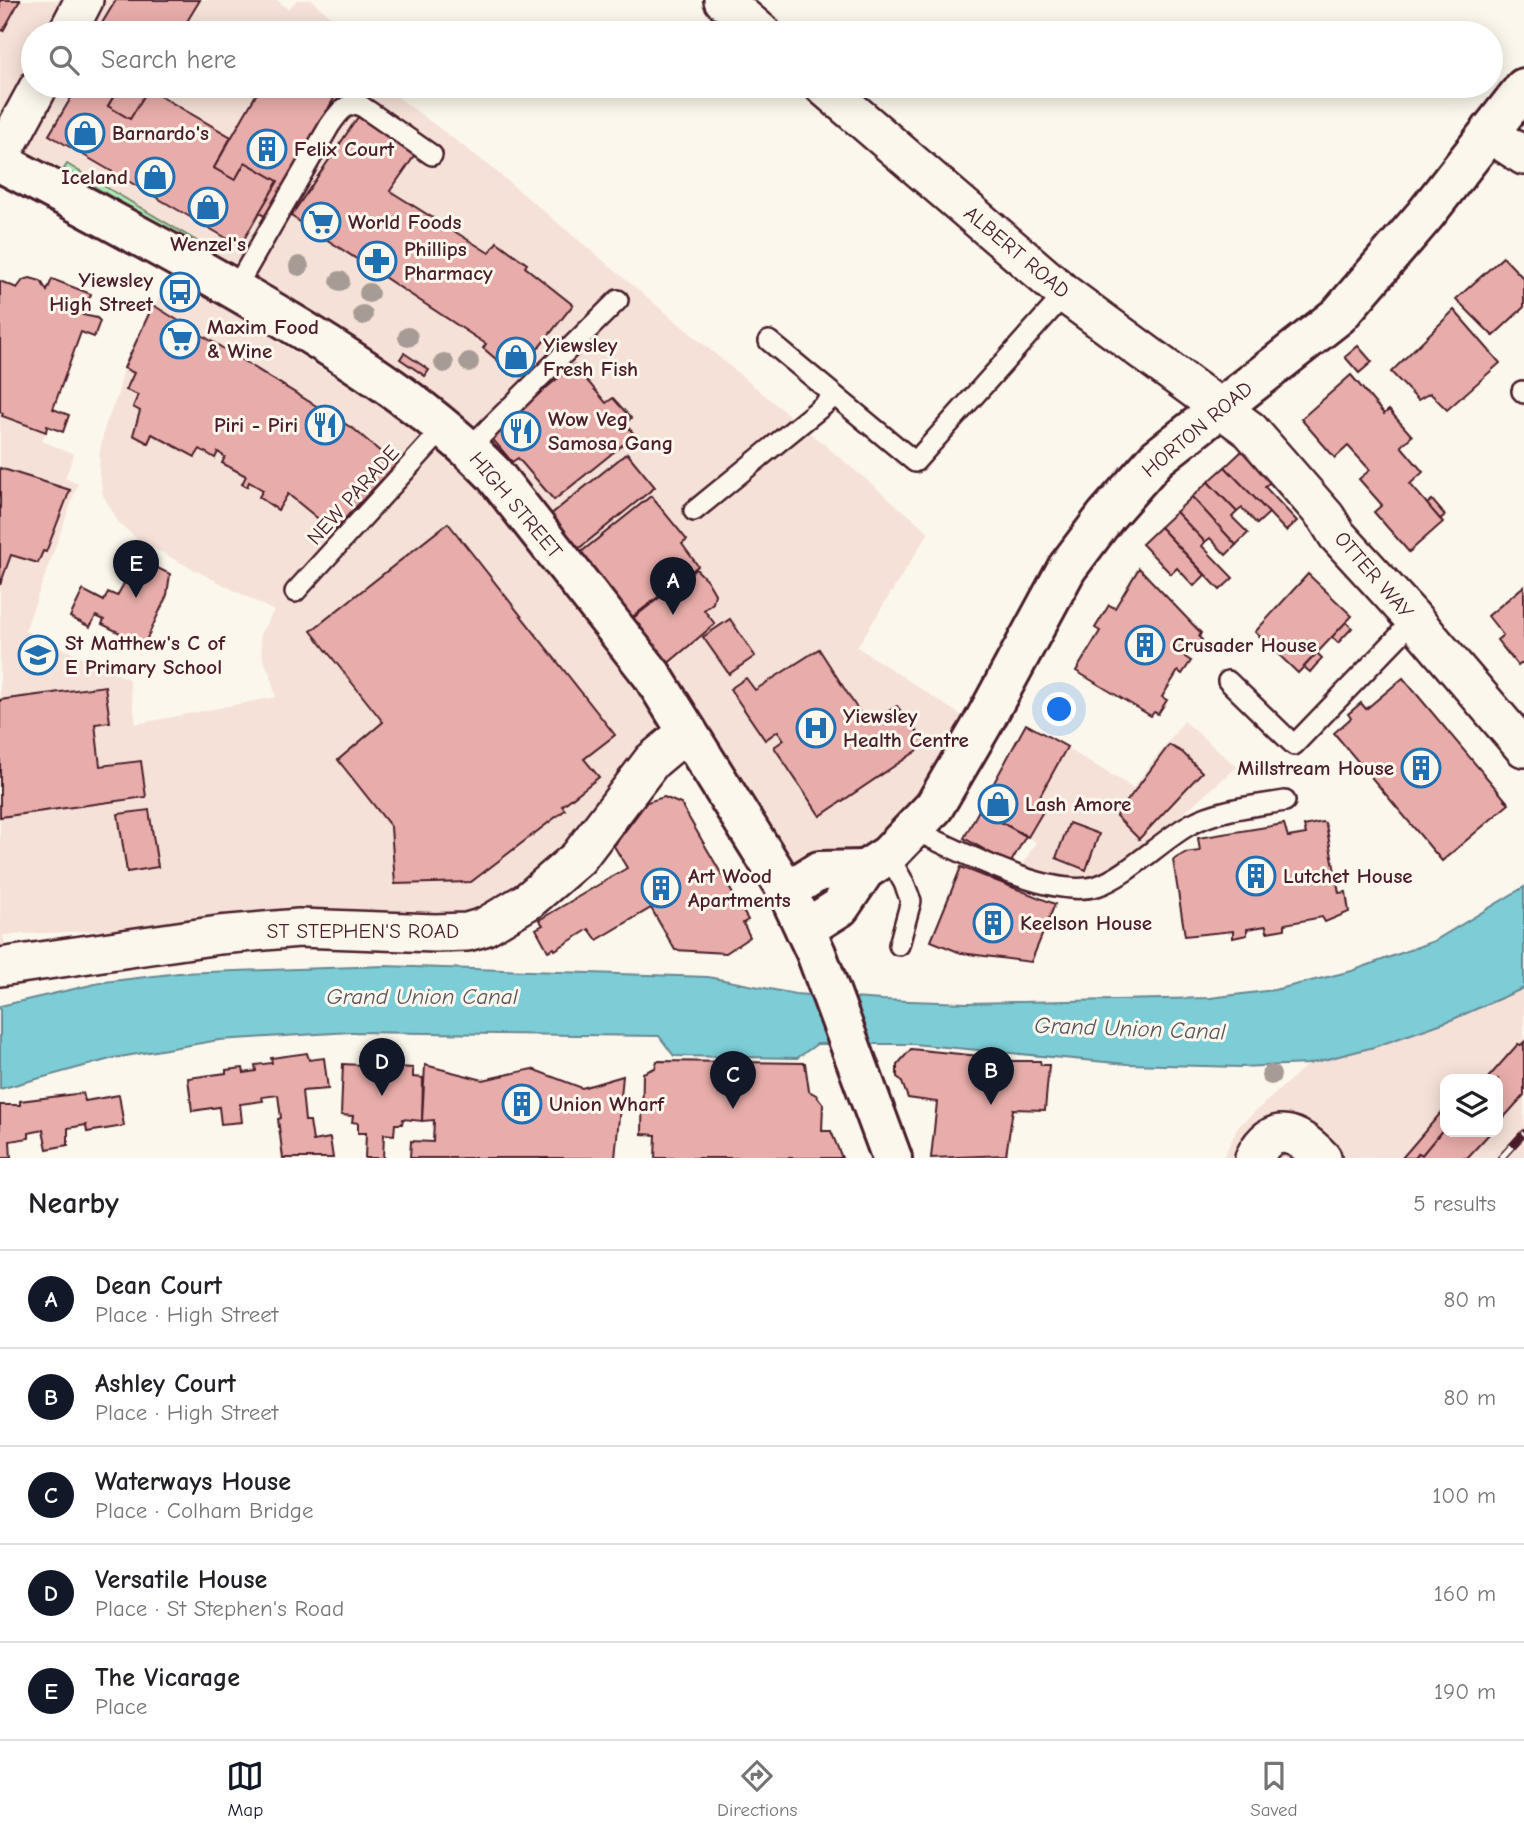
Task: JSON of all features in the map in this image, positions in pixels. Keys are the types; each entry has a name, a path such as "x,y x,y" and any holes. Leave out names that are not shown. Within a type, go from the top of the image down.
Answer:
{"street":[{"path":"73,21 84,0"},
{"path":"723,0 748,21"},
{"name":"HORTON ROAD","path":"810,941 889,852 934,807 1067,568 1087,541 1157,458 1339,315 1425,215 1524,88"},
{"path":"0,160 33,98"},
{"name":"ALBERT ROAD","path":"837,98 1065,294 1220,406"},
{"path":"1490,134 1524,156"},
{"name":"HIGH STREET","path":"0,160 167,249 347,357 457,438 493,473 652,675 787,891 810,941 892,1158"},
{"name":"OTTER WAY","path":"1220,406 1250,430 1326,517 1337,535 1412,617 1524,748"},
{"name":"ST STEPHEN'S ROAD","path":"0,967 219,935 286,929 435,933 467,932 484,927 528,901 578,858 652,761 688,731"},
{"path":"787,891 819,871 889,852"},
{"path":"1266,1146 1288,1134 1302,1141 1322,1158"}],"lane":[{"path":"234,289 330,125 344,107 350,104 360,106 432,155"},
{"path":"769,341 915,462 1065,294"},
{"name":"NEW PARADE","path":"295,592 457,438 618,300"},
{"path":"694,511 835,396"},
{"path":"1228,681 1294,745 1398,637 1412,617"},
{"path":"899,945 911,901 889,852 969,855 1016,876 1054,886 1089,887 1099,885 1137,862 1194,822 1240,808 1285,801"}],"shaded area":[{"path":"0,0 277,0 288,9 297,0 311,0 336,21 21,21 21,98 399,98 487,164 929,532 857,647 982,729 914,832 794,878 496,469 0,162"},
{"path":"170,275 444,444 680,733 577,855 481,919 168,927 3,935 9,965 0,967 0,412 3,413 2,416 46,432 42,441 74,454 65,478 78,484 25,631 129,679 136,724 276,697 263,659 260,634 274,611 141,542 119,523 103,495 99,472 105,426 118,394 124,368"},
{"path":"1184,721 1237,767 1099,885 1016,876 1036,842 979,810 1026,724 1133,788"},
{"path":"1524,988 1524,1158 1223,1158 1238,1127 1308,1064 1374,1047 1451,1020"}],"green space":[{"path":"67,164 215,252 213,256 64,169"}],"water":[{"name":"Grand Union Canal","path":"1524,887 1524,988 1451,1020 1374,1047 1308,1064 1240,1067 1127,1064 913,1044 817,1044 797,1058 674,1056 659,1036 351,1032 219,1040 114,1058 0,1089 0,1006 104,982 179,973 385,966 708,977 795,994 882,1000 967,1003 1210,998 1274,990 1352,971 1434,941"}],"building":[{"path":"0,0 20,0 3,31 0,29"},
{"path":"116,0 200,0 187,21 103,21"},
{"path":"71,98 113,98 108,106 130,119 143,98 164,98 231,137 214,168 235,180 245,162 278,181 240,246 49,135"},
{"path":"113,98 143,98 130,119 108,106"},
{"name":"Felix Court","path":"254,98 334,98 329,107 333,109 270,219 259,213 278,181 245,162 235,180 214,168"},
{"path":"358,117 415,155 390,191 489,253 497,242 527,264 525,267 573,305 516,376 483,348 486,344 291,216"},
{"path":"1503,257 1524,279 1524,307 1493,336 1456,299"},
{"path":"30,278 41,281 47,291 52,279 91,294 83,315 100,321 94,337 81,332 53,409 69,415 63,432 47,426 46,432 2,416 3,413 0,412 0,281 17,288 23,280"},
{"path":"153,305 355,430 396,465 333,531 288,494 278,510 259,497 263,490 249,482 247,487 242,484 246,476 222,463 225,457 218,452 215,458 200,449 195,457 152,434 148,443 133,435 140,411 133,407 138,395 126,390 134,373 124,368"},
{"path":"1454,310 1500,363 1447,410 1430,393 1418,400 1391,372"},
{"path":"1358,346 1372,362 1359,373 1345,357"},
{"path":"404,353 429,370 425,376 400,359"},
{"path":"574,365 606,403 613,398 631,418 625,424 635,435 554,500 518,458 512,462 489,435"},
{"path":"1351,375 1384,414 1389,410 1412,436 1401,446 1423,472 1410,484 1443,522 1409,552 1374,512 1382,505 1359,479 1370,470 1348,446 1335,458 1301,419"},
{"path":"1242,451 1271,481 1265,487 1297,521 1286,531 1225,467"},
{"path":"627,453 655,487 577,550 549,516"},
{"path":"1225,467 1269,513 1257,524 1242,508 1237,512 1208,482"},
{"path":"0,468 70,490 46,552 43,551 38,563 11,555 0,585"},
{"path":"1208,482 1237,512 1232,517 1248,533 1236,545 1192,497"},
{"path":"651,496 687,540 682,544 698,566 631,618 580,553"},
{"path":"1192,497 1236,545 1226,555 1210,538 1205,542 1176,512"},
{"path":"1432,500 1445,515 1440,519 1427,504"},
{"path":"1176,512 1205,542 1202,546 1233,578 1220,590 1160,527"},
{"path":"448,523 615,735 584,759 599,777 562,806 565,810 471,882 395,884 391,827 338,760 383,722 311,631"},
{"path":"1160,527 1205,575 1194,586 1177,568 1171,574 1142,544"},
{"path":"127,553 170,574 167,595 144,645 102,624 104,620 96,616 90,627 70,617 83,590 104,601 108,592 117,596 126,580 115,574"},
{"name":"Crusader House","path":"1139,568 1201,633 1199,637 1202,640 1194,653 1190,650 1185,657 1191,661 1182,674 1178,671 1162,697 1167,700 1158,714 1154,712 1151,716 1076,671 1100,631 1095,628 1109,605 1115,608"},
{"path":"696,569 707,580 715,594 713,603 704,610 715,624 666,665 632,619"},
{"path":"1308,574 1352,616 1298,673 1255,632"},
{"path":"1524,586 1524,663 1518,666 1497,640 1503,635 1488,616"},
{"path":"730,619 755,656 729,674 703,637"},
{"path":"1346,622 1352,628 1338,643 1332,637"},
{"path":"819,649 867,724 897,706 927,744 820,816 774,747 784,740 778,731 765,740 730,689 746,678 755,690"},
{"path":"1317,653 1322,658 1310,672 1304,667"},
{"name":"Millstream House","path":"1403,678 1509,804 1442,861 1334,733 1351,718 1348,714 1361,703 1366,709"},
{"path":"105,686 110,722 95,724 100,766 141,761 146,797 0,817 0,700"},
{"path":"1026,724 1067,747 1036,803 1045,808 1028,837 979,810"},
{"path":"1169,745 1182,752 1202,772 1139,839 1116,816"},
{"name":"Art Wood Apartments","path":"664,797 681,804 748,920 743,923 750,937 726,953 675,950 651,908 597,940 589,929 555,950 554,948 548,951 536,929 543,925 539,920 627,868 614,846 647,802"},
{"path":"149,810 158,867 127,872 118,814"},
{"path":"979,810 1026,836 1010,864 964,838"},
{"name":"Lutchet House","path":"1322,822 1327,830 1339,893 1346,892 1349,912 1325,922 1322,917 1285,924 1285,929 1267,932 1266,926 1247,929 1247,935 1233,938 1233,931 1185,936 1173,860 1185,853 1200,851 1198,838 1284,824 1288,837 1306,834 1304,826"},
{"path":"1069,823 1099,834 1086,870 1056,858"},
{"name":"Keelson House","path":"961,867 1055,904 1031,962 961,953 931,941"},
{"path":"1524,1042 1524,1095 1503,1118 1503,1074 1491,1074 1518,1044"},
{"path":"911,1049 999,1058 1002,1061 1002,1070 1009,1071 1010,1061 1040,1061 1041,1065 1049,1065 1045,1110 1013,1109 1006,1155 931,1158 937,1102 908,1098 901,1080 897,1077 897,1065"},
{"path":"307,1053 309,1060 324,1058 328,1089 302,1091 305,1121 310,1121 313,1141 330,1138 333,1158 283,1158 278,1095 262,1097 263,1101 240,1104 242,1122 221,1124 219,1107 192,1111 188,1078 243,1068 244,1073 256,1071 255,1065 272,1063 271,1058"},
{"path":"657,1061 805,1063 809,1091 823,1104 822,1131 831,1131 842,1158 655,1158 656,1135 642,1134 643,1073 655,1068"},
{"path":"343,1064 413,1068 413,1077 423,1078 422,1121 403,1119 402,1124 395,1124 394,1135 384,1134 383,1158 365,1158 366,1133 358,1133 358,1123 352,1122 353,1116 341,1115"},
{"name":"Union Wharf","path":"425,1065 483,1080 532,1069 582,1088 623,1076 615,1158 410,1158 411,1141 433,1142 434,1120 422,1121"},
{"path":"83,1093 85,1101 119,1095 124,1126 87,1132 86,1125 68,1128 68,1145 47,1149 43,1130 29,1133 29,1138 10,1141 11,1158 0,1158 0,1105 20,1105 20,1101"},
{"path":"1440,1114 1440,1133 1422,1155 1419,1153 1415,1158 1402,1158"},
{"path":"1440,1133 1440,1137 1486,1137 1467,1158 1415,1158 1419,1153 1422,1155"}],"railway":[{"path":"1501,1158 1524,1133"}],"place":[{"name":"Barnardo's","path":"85,133"},
{"name":"Felix Court","path":"267,149"},
{"name":"Iceland","path":"155,177"},
{"name":"Wenzel's","path":"208,207"},
{"name":"World Foods","path":"321,222"},
{"name":"Phillips Pharmacy","path":"377,261"},
{"name":"Yiewsley High Street","path":"180,292"},
{"name":"Maxim Food & Wine","path":"180,339"},
{"name":"Yiewsley Fresh Fish","path":"516,357"},
{"name":"Piri - Piri","path":"325,425"},
{"name":"Wow Veg Samosa Gang","path":"521,431"},
{"name":"The Vicarage","path":"136,598"},
{"name":"Dean Court","path":"673,615"},
{"name":"Crusader House","path":"1145,645"},
{"name":"St Matthew's C of E Primary School","path":"38,655"},
{"name":"Yiewsley Health Centre","path":"816,728"},
{"name":"Millstream House","path":"1421,768"},
{"name":"Lash Amore","path":"998,804"},
{"name":"Lutchet House","path":"1256,876"},
{"name":"Art Wood Apartments","path":"661,888"},
{"name":"Keelson House","path":"993,923"},
{"name":"Versatile House","path":"382,1096"},
{"name":"Union Wharf","path":"522,1104"},
{"name":"Ashley Court","path":"991,1105"},
{"name":"Waterways House","path":"733,1109"}]}
